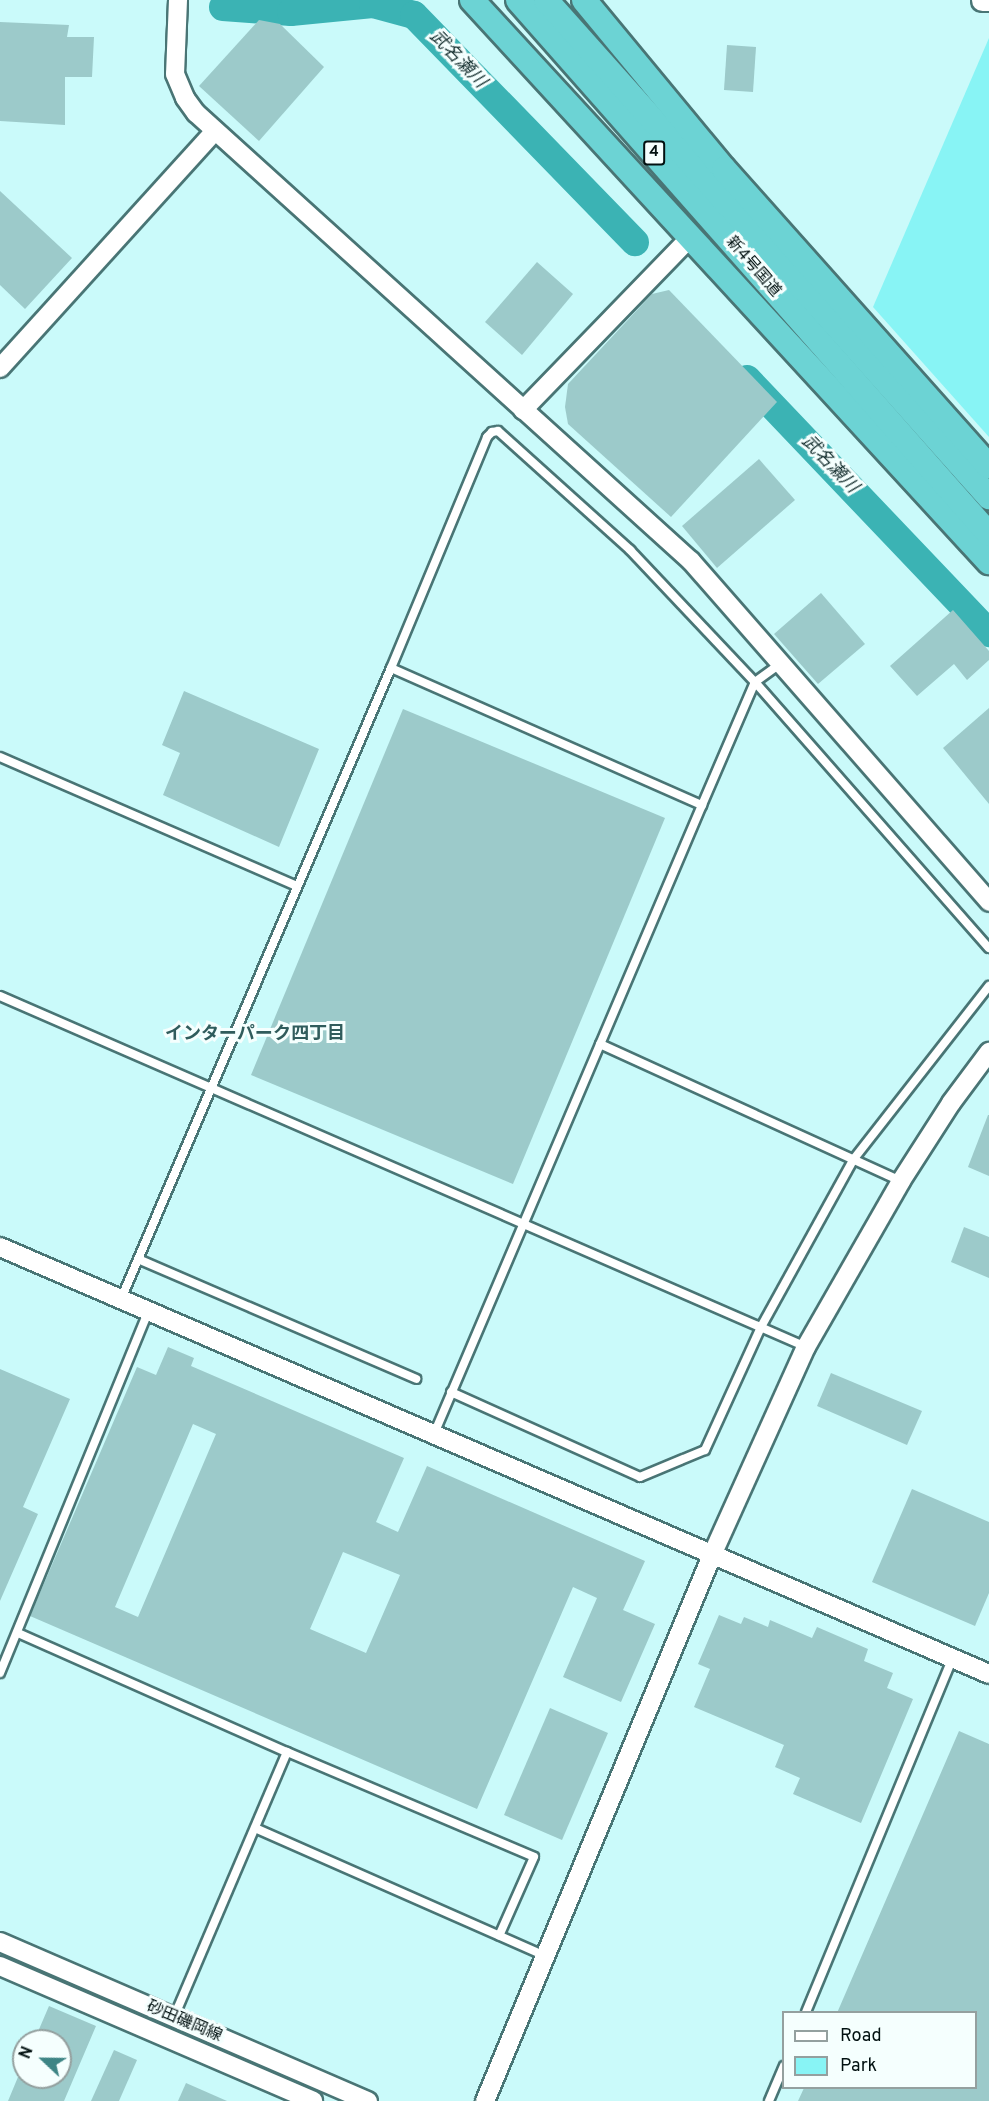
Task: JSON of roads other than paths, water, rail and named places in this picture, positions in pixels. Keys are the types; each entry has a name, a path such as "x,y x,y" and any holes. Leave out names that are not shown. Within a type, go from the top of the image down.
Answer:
{"highway":[{"path":"472,0 689,239 989,562"},
{"name":"新4号国道","path":"518,0 797,299 989,497"},
{"name":"新4号国道","path":"546,0 797,299 989,534"},
{"path":"584,0 724,169 989,466"}],"main road":[{"path":"982,0 989,0"}],"street":[{"path":"178,0 176,74 185,98 214,132 691,561 989,902"},
{"path":"0,368 214,132"},
{"path":"523,410 689,239"},
{"path":"485,2101 712,1555 806,1347 901,1181 951,1103 989,1052"},
{"path":"0,1247 989,1674"},
{"name":"砂田磯岡線","path":"0,1942 368,2101"},
{"name":"砂田磯岡線","path":"0,1966 313,2101"}],"lane":[{"path":"121,1300 391,668 487,437 492,432 498,432 630,550 755,682 989,948"},
{"path":"433,1435 755,682 781,663"},
{"path":"391,668 702,805"},
{"path":"0,757 297,886"},
{"path":"451,1392 640,1477 705,1450 761,1327 853,1160 989,986"},
{"path":"0,996 524,1222 806,1347"},
{"path":"600,1044 901,1181"},
{"path":"138,1258 416,1379"},
{"path":"0,1673 148,1312"},
{"path":"18,1633 287,1752 534,1857 499,1936"},
{"path":"807,2011 953,1659"},
{"path":"174,2017 287,1752"},
{"path":"255,1828 545,1956"},
{"path":"769,2101 782,2068"}],"waterway":[{"name":"武名瀬川","path":"223,7 291,12 373,4 414,15 635,242"},
{"name":"武名瀬川","path":"747,379 989,633"}],"district":[{"name":"インターパーク四丁目","path":"255,1035"}]}
